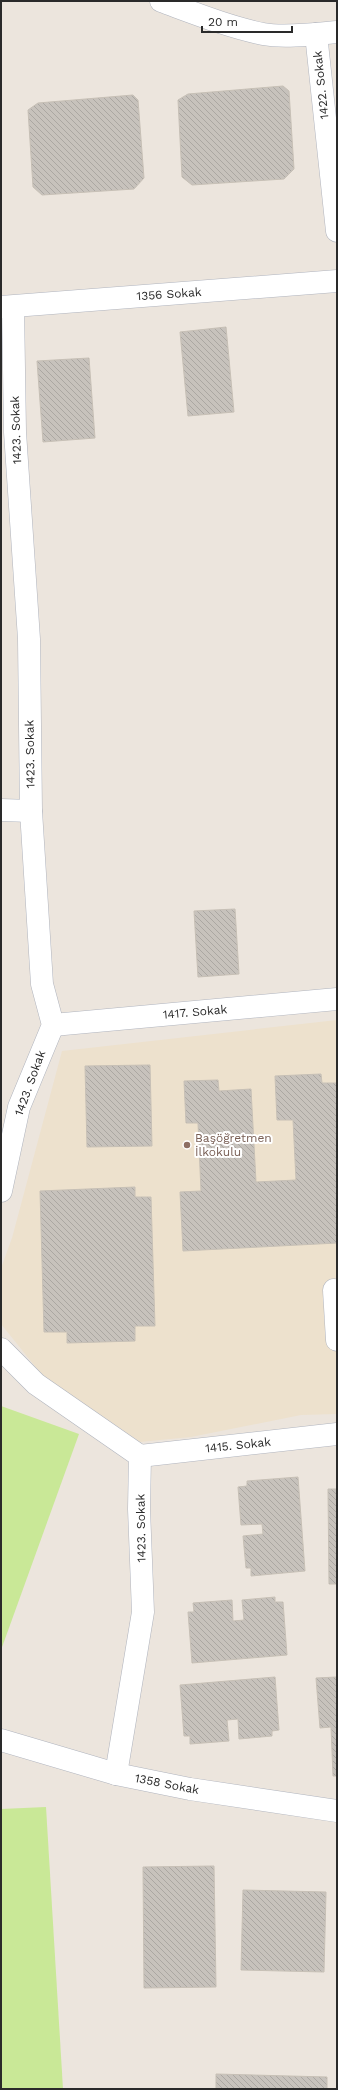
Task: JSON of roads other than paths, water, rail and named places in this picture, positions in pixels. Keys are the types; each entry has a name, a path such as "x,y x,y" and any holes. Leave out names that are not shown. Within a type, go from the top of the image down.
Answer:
{"street":[{"path":"161,1 213,20 264,34 326,33"},
{"name":"1422. Sokak","path":"326,33 337,231"},
{"name":"1356 Sokak","path":"7,307 337,281"},
{"name":"1423. Sokak","path":"1,1191 19,1107 53,1025 42,984 31,811 29,639 7,307"},
{"path":"1,810 31,811"},
{"name":"1417. Sokak","path":"53,1025 337,999"},
{"path":"334,1290 337,1340"},
{"path":"1,1349 36,1384 140,1456"},
{"name":"1415. Sokak","path":"140,1456 337,1434"},
{"name":"1423. Sokak","path":"116,1774 143,1612 139,1509 140,1456"},
{"name":"1358 Sokak","path":"1,1740 116,1774 190,1789 337,1811"}],"place":[{"name":"Başöğretmen İlkokulu","path":"187,1145"}]}
